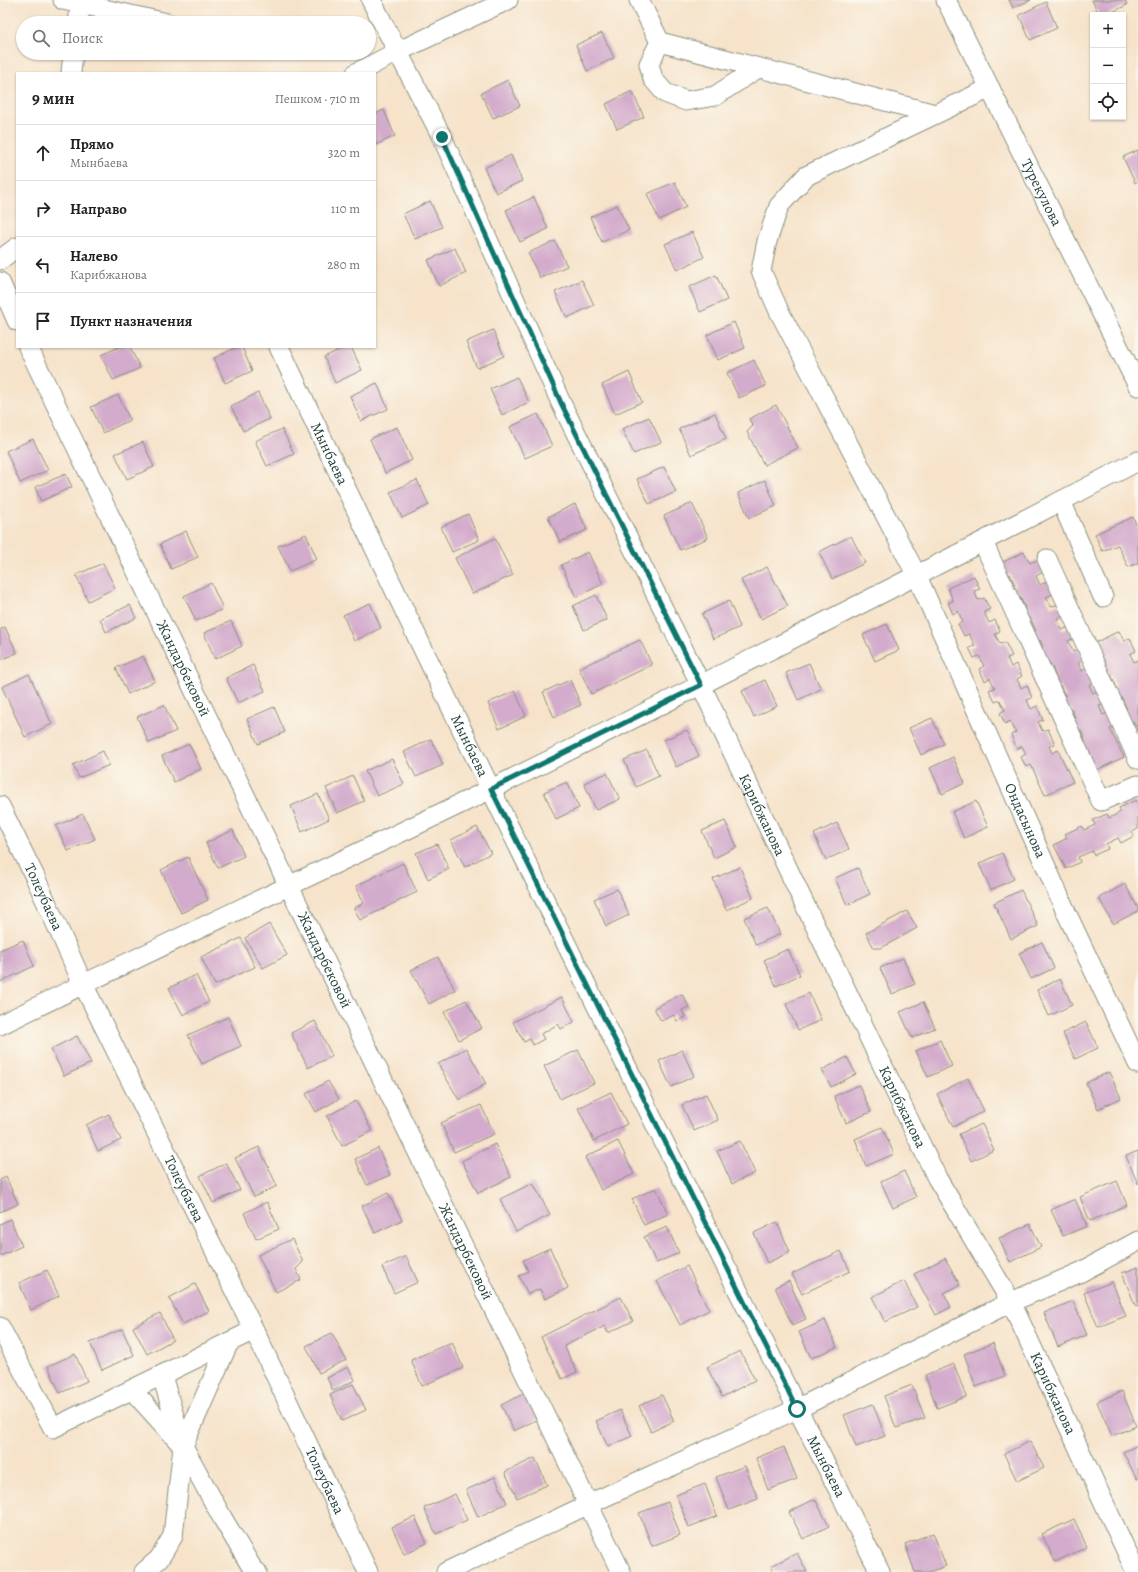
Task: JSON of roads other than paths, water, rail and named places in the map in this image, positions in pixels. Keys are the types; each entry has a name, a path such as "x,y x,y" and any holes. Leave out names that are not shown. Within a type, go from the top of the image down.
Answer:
{"street":[{"name":"Карибжанова","path":"371,0 442,137 562,405 701,685 807,910 937,1178 1011,1302 1136,1572"},
{"path":"358,72 508,0"},
{"path":"639,0 660,42 935,114"},
{"name":"Турекулова","path":"946,0 1138,386"},
{"path":"77,16 75,1 138,16"},
{"path":"660,42 649,64 653,79 665,93 686,101 715,96 758,68"},
{"path":"376,50 397,52"},
{"path":"71,72 73,60"},
{"name":"Ондасынова","path":"990,88 806,176 779,206 767,241 761,271 779,311 917,576 1066,914 1138,1064"},
{"path":"0,260 16,249"},
{"path":"0,282 16,319"},
{"name":"Жандарбековой","path":"28,348 621,1572"},
{"name":"Мынбаева","path":"279,348 491,789 797,1409 880,1572"},
{"path":"0,1025 491,789 701,685 917,576 1138,461"},
{"path":"1061,501 1103,597"},
{"path":"983,542 1101,801 1138,784"},
{"path":"1047,559 1138,759"},
{"name":"Толеубаева","path":"0,806 35,877 83,984 254,1330 368,1572"},
{"path":"446,1572 588,1504 797,1409 1011,1302 1081,1272 1138,1241"},
{"path":"0,1327 53,1428 254,1330"},
{"path":"144,1572 159,1559 172,1536 183,1446 229,1342"},
{"path":"162,1376 183,1446 252,1572"},
{"path":"132,1390 183,1446"}]}
